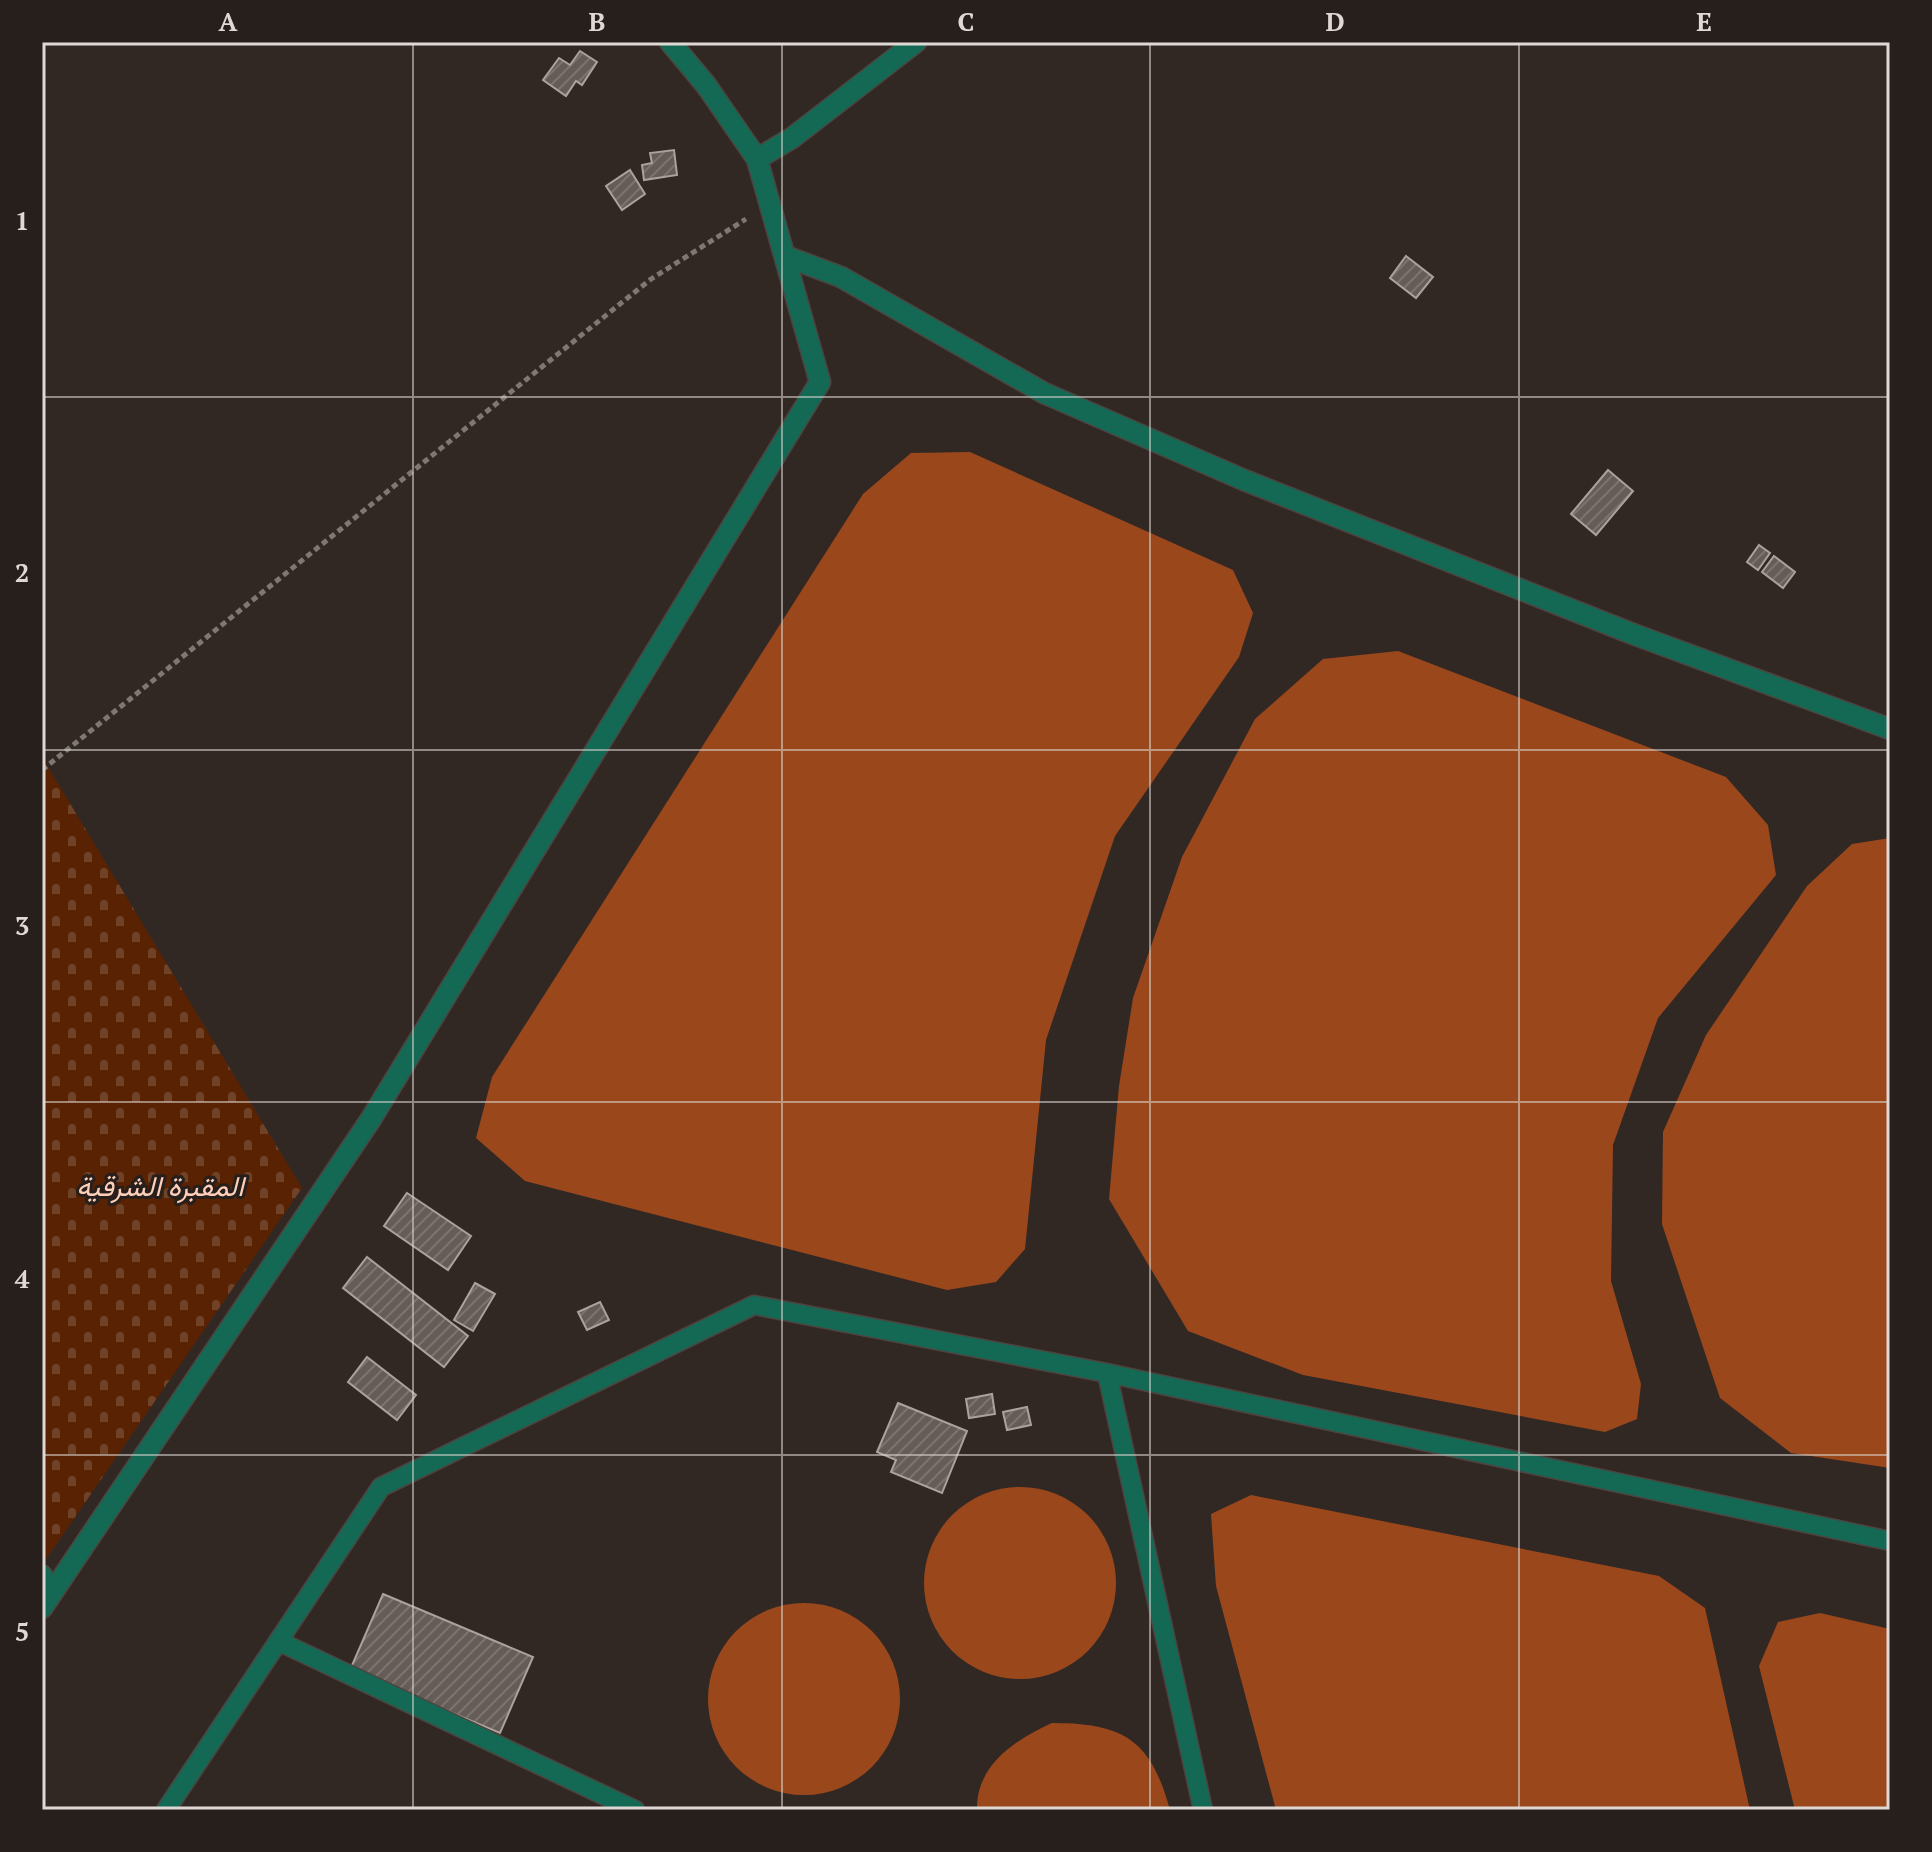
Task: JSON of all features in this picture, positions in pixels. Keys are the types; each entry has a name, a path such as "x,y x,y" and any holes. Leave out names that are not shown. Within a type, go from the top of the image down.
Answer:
{"street":[{"path":"46,1591 371,1119 820,382 757,159 706,85 670,42"},
{"path":"757,159 792,138 916,42"},
{"path":"785,256 841,277 1044,393 1244,480 1633,634 1890,729"}],"lane":[{"path":"166,1810 381,1487 754,1305 1107,1373 1890,1541"},
{"path":"1107,1373 1203,1810"},
{"path":"278,1641 635,1810"}],"path":[{"path":"42,770 651,279 770,204"}],"green space":[{"name":"المقبرة الشرقية","path":"42,757 302,1188 42,1565"}],"shaded area":[{"path":"970,452 1233,570 1253,613 1239,657 1115,836 1046,1040 1025,1249 996,1282 947,1290 525,1181 476,1138 492,1077 863,494 911,453"},
{"path":"1398,651 1726,777 1768,825 1776,875 1658,1018 1613,1145 1611,1281 1641,1384 1637,1419 1605,1432 1303,1375 1188,1331 1109,1199 1119,1086 1133,998 1182,857 1255,719 1323,659"},
{"path":"1890,838 1890,1468 1791,1453 1720,1398 1662,1224 1663,1132 1706,1035 1807,886 1852,844"},
{"path":"1020,1487 1057,1494 1088,1515 1109,1546 1116,1583 1109,1620 1088,1651 1057,1672 1020,1679 983,1672 952,1651 931,1620 924,1583 931,1546 952,1515 983,1494"},
{"path":"1251,1495 1659,1576 1705,1608 1750,1810 1276,1810 1216,1586 1211,1514"},
{"path":"804,1603 841,1610 872,1631 893,1662 900,1699 893,1736 872,1767 841,1788 804,1795 767,1788 736,1767 715,1736 708,1699 715,1662 736,1631 767,1610"},
{"path":"1820,1613 1890,1629 1890,1810 1795,1810 1759,1666 1778,1622"},
{"path":"1052,1723 1098,1727 1131,1740 1154,1767 1170,1810 977,1810 978,1794 991,1766 1013,1745"}],"building":[{"path":"580,51 597,62 582,85 576,81 566,96 543,80 559,58 570,65"},
{"path":"674,150 677,175 644,180 642,165 652,163 650,153"},
{"path":"630,170 645,194 622,210 606,186"},
{"path":"1406,256 1433,277 1416,298 1390,278"},
{"path":"1608,470 1633,491 1596,535 1571,514"},
{"path":"1759,545 1770,553 1758,570 1747,562"},
{"path":"1774,556 1795,572 1783,588 1762,572"},
{"path":"407,1193 471,1236 448,1270 384,1226"},
{"path":"367,1257 468,1336 444,1367 343,1288"},
{"path":"475,1283 495,1294 473,1331 454,1320"},
{"path":"600,1302 609,1320 587,1330 578,1312"},
{"path":"367,1357 416,1395 397,1420 348,1382"},
{"path":"992,1394 995,1414 969,1418 966,1399"},
{"path":"898,1403 967,1431 942,1493 891,1472 896,1460 877,1452"},
{"path":"1027,1407 1031,1425 1007,1430 1003,1412"},
{"path":"383,1594 533,1657 500,1733 350,1670"}]}
